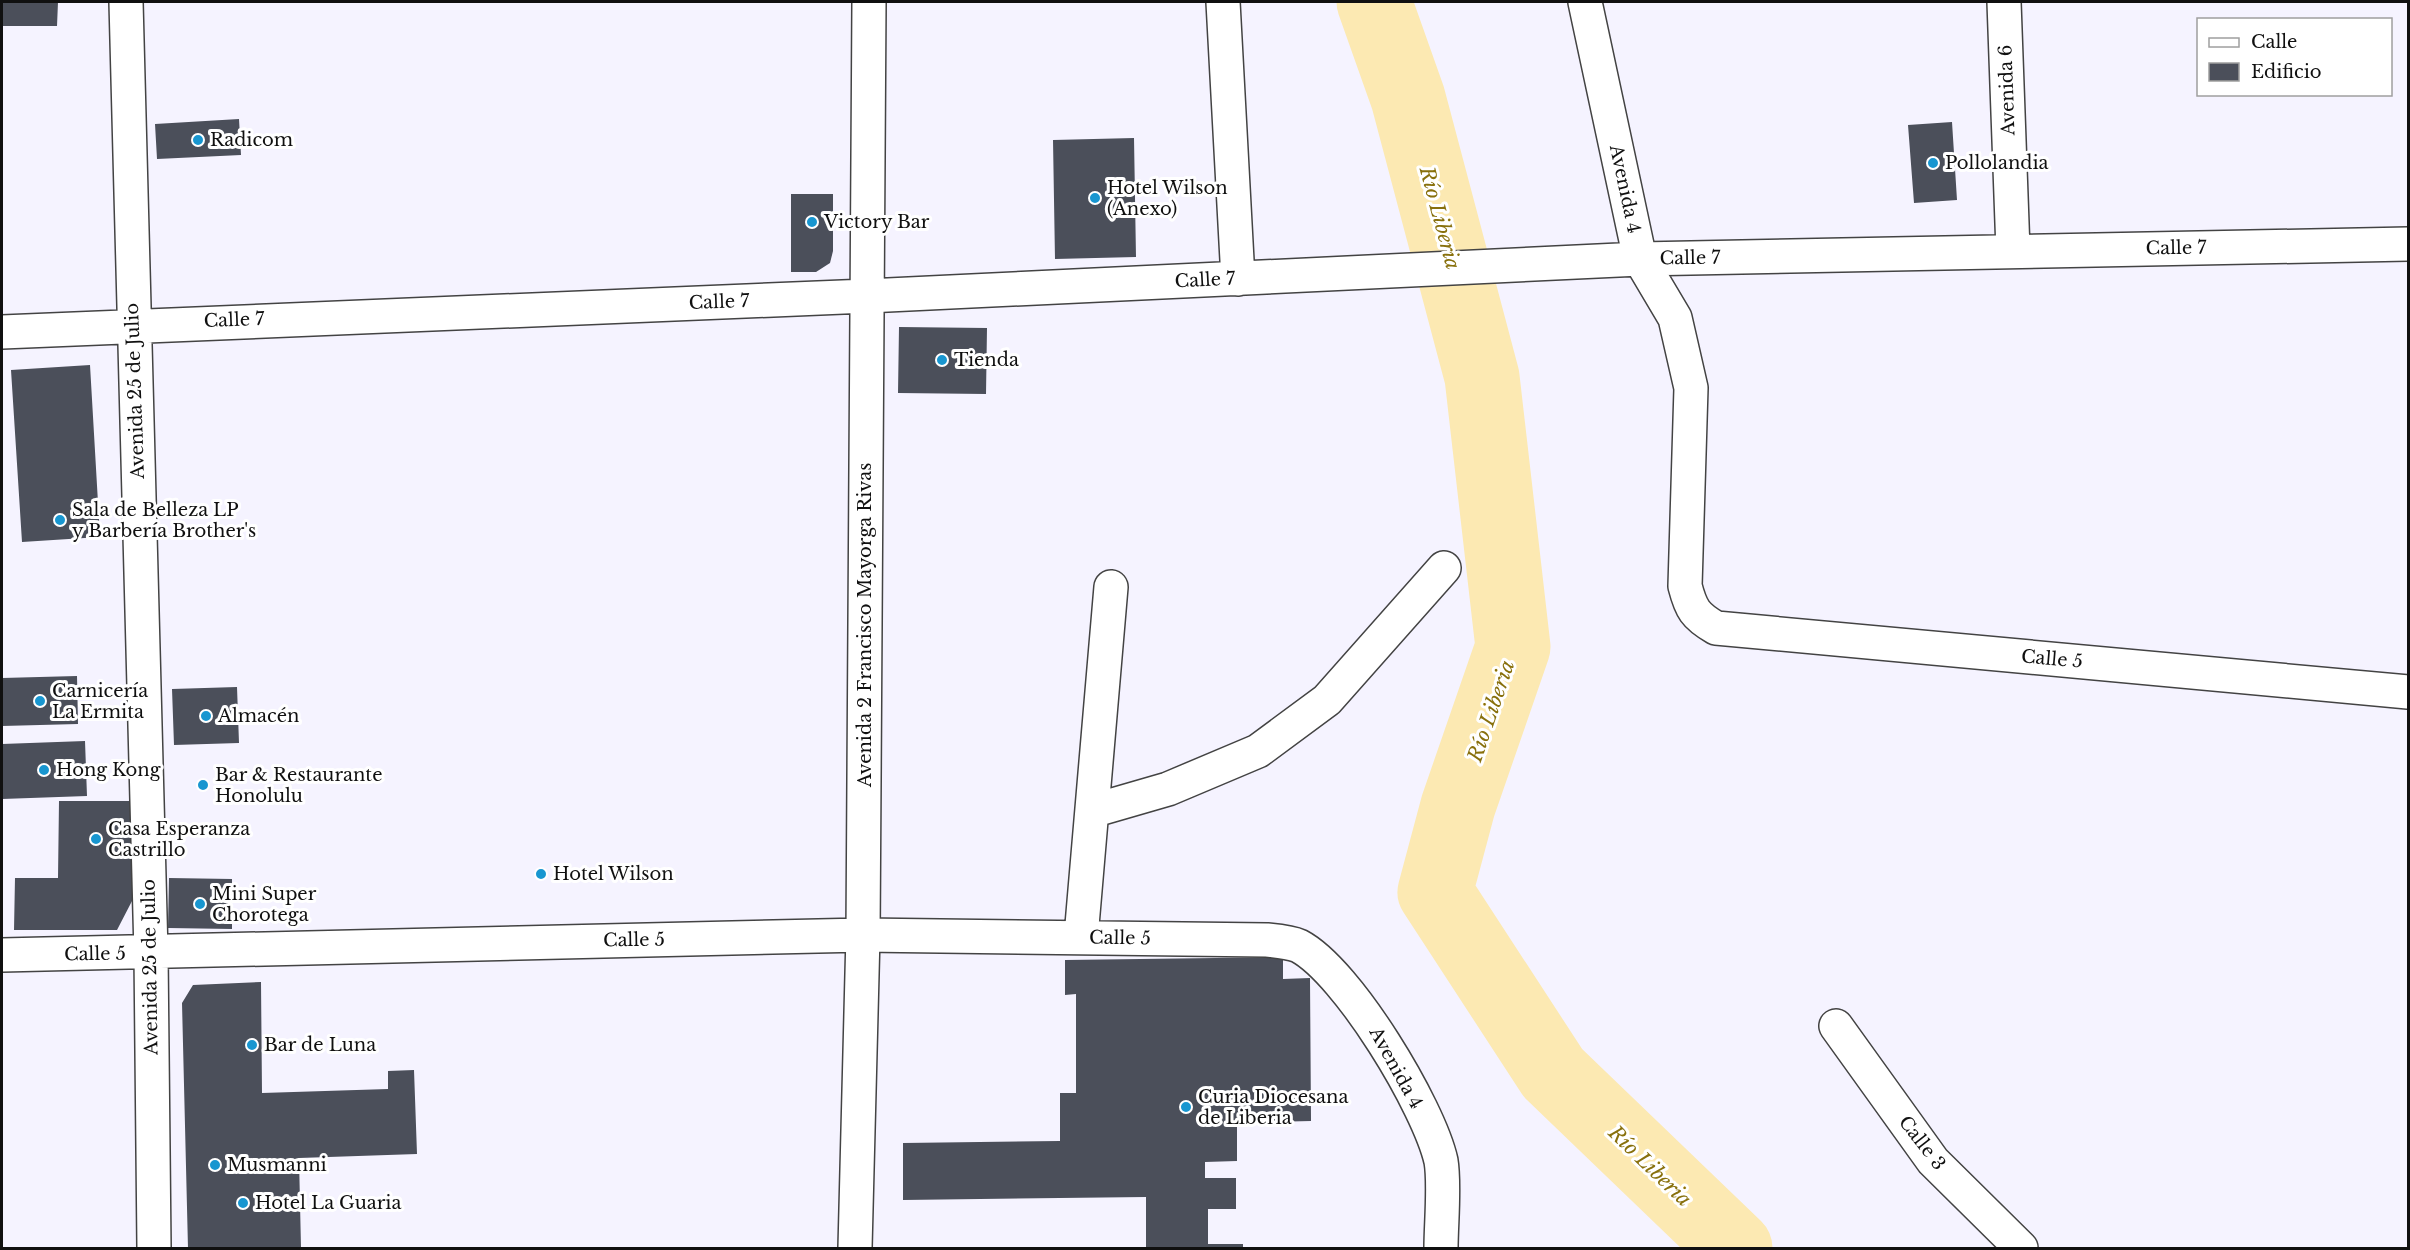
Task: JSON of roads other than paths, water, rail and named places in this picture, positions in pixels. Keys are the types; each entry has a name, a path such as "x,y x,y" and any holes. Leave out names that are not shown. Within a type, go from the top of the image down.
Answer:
{"street":[{"name":"Avenida 25 de Julio","path":"126,2 132,324 151,953 154,1248"},
{"name":"Avenida 2 Francisco Mayorga Rivas","path":"855,1248 863,934 869,2"},
{"path":"1223,2 1238,279"},
{"name":"Avenida 4","path":"1585,2 1640,259 1675,318 1691,388 1685,586 1689,602 1698,618"},
{"name":"Avenida 6","path":"2004,2 2013,251"},
{"name":"Calle 7","path":"2,332 132,324 867,296 1640,259 2409,244"},
{"path":"1092,811 1168,789 1258,751 1327,700 1444,568"},
{"path":"1081,937 1111,587"},
{"name":"Calle 5","path":"1698,618 1716,628 2409,692"},
{"name":"Calle 5","path":"2,955 863,934 1267,939"},
{"name":"Avenida 4","path":"1267,939 1297,945 1322,962 1361,1006 1392,1059 1424,1116 1441,1162 1441,1248"},
{"name":"Calle 3","path":"1836,1026 1933,1161 2021,1248"}],"waterway":[{"name":"Río Liberia","path":"1374,2 1408,98 1482,377 1513,647 1458,806 1435,892 1553,1073 1735,1248"}],"place":[{"name":"Radicom","path":"198,140"},
{"name":"Pollolandia","path":"1933,163"},
{"name":"Hotel Wilson (Anexo)","path":"1095,198"},
{"name":"Victory Bar","path":"812,222"},
{"name":"Tienda","path":"942,360"},
{"name":"Sala de Belleza LP y Barbería Brother's","path":"60,520"},
{"name":"Carnicería La Ermita","path":"40,701"},
{"name":"Almacén","path":"206,716"},
{"name":"Hong Kong","path":"44,770"},
{"name":"Bar & Restaurante Honolulu","path":"203,785"},
{"name":"Casa Esperanza Castrillo","path":"96,839"},
{"name":"Hotel Wilson","path":"541,874"},
{"name":"Mini Super Chorotega","path":"200,904"},
{"name":"Bar de Luna","path":"252,1045"},
{"name":"Curia Diocesana de Liberia","path":"1186,1107"},
{"name":"Musmanni","path":"215,1165"},
{"name":"Hotel La Guaria","path":"243,1203"}]}
